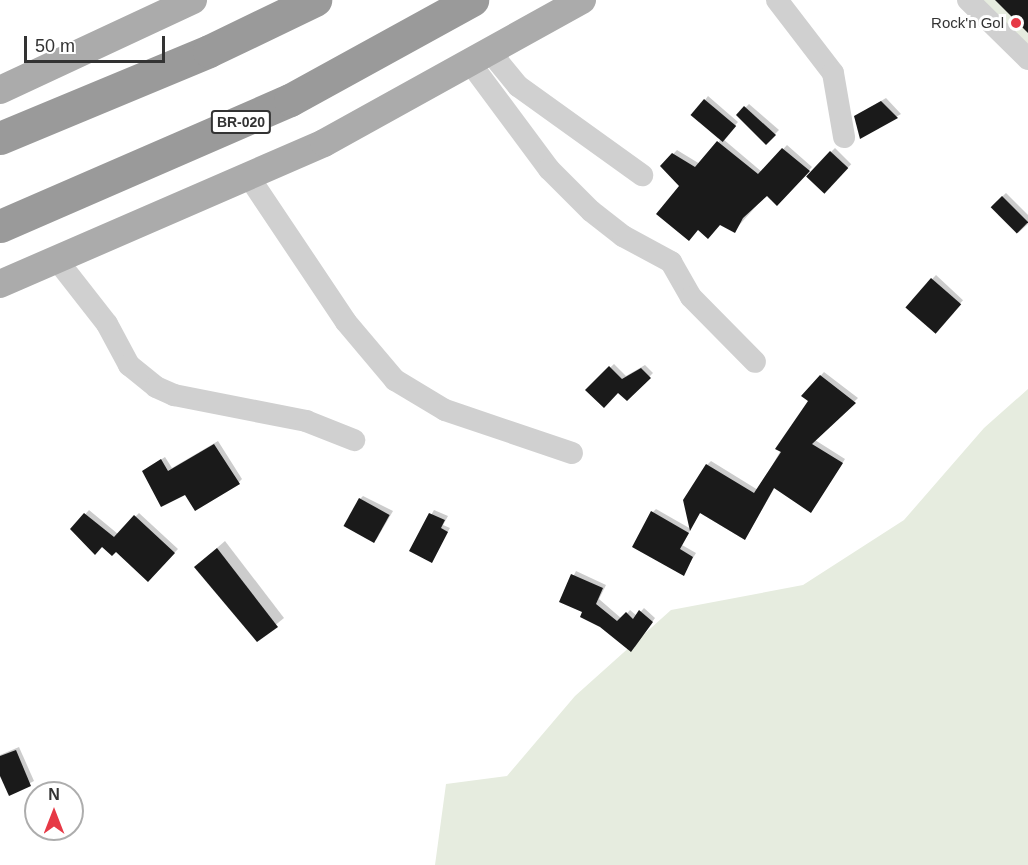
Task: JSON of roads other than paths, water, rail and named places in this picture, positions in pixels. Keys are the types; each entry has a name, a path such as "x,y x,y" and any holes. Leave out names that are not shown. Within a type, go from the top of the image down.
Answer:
{"highway":[{"path":"0,138 209,51 315,0"},
{"name":"BR-020","path":"0,226 290,100 472,0"}],"main road":[{"path":"0,90 193,0"},
{"path":"0,284 249,177 481,59 582,0"}],"street":[{"path":"777,0 833,73 844,137"},
{"path":"968,0 1028,59"},
{"path":"985,0 1028,43"},
{"path":"481,59 642,175"},
{"path":"481,59 549,169 591,211 623,236 671,262 691,297 755,362"},
{"path":"249,177 346,322 395,380 445,410 572,453"},
{"path":"57,260 107,324 129,365 156,387 174,395 306,421 354,440"}],"place":[{"name":"Rock'n Gol","path":"1016,23"}]}
